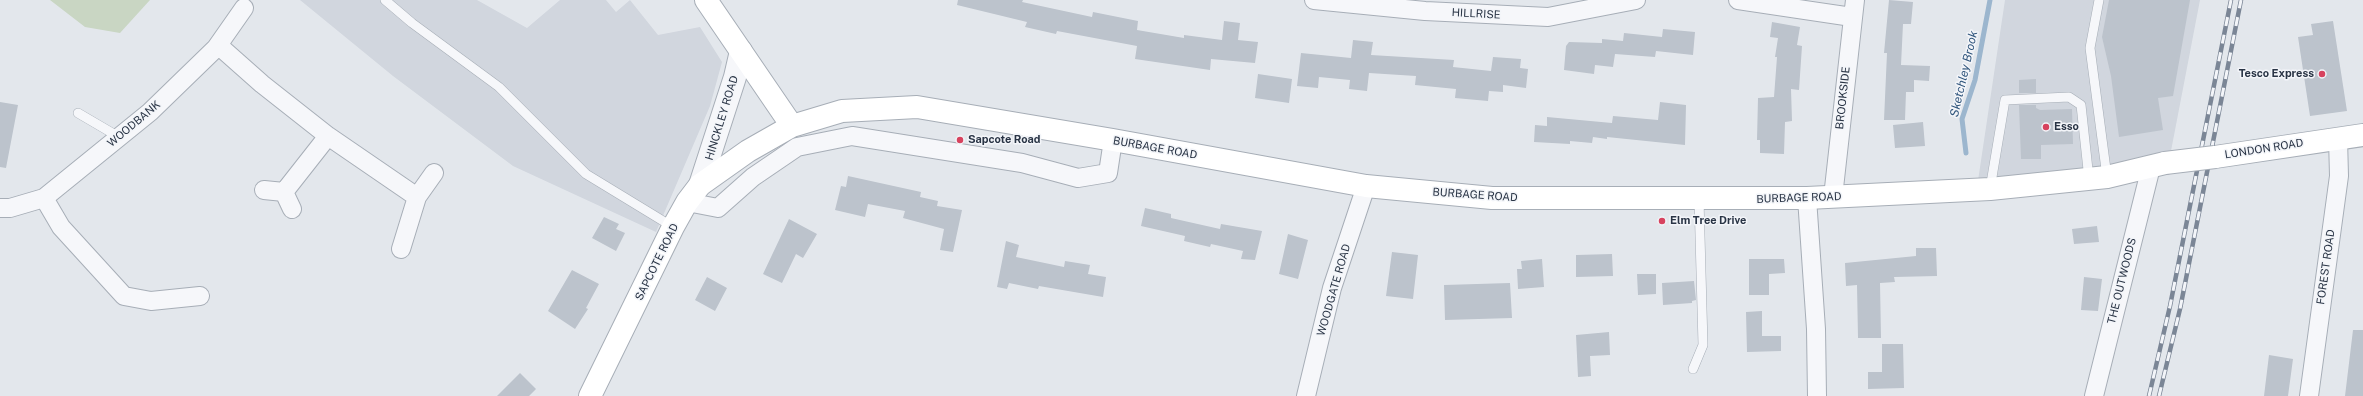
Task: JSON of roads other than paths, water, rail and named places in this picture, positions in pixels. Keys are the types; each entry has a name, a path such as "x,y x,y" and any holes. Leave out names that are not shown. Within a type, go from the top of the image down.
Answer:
{"main road":[{"name":"HINCKLEY ROAD","path":"706,0 792,126"},
{"name":"BURBAGE ROAD","path":"792,126 842,111 917,107 1113,140 1366,186 1492,198 1699,199 1833,197 1990,189 2098,178 2158,165"},
{"name":"SAPCOTE ROAD","path":"590,396 673,227 687,202 700,185 748,151 792,126"},
{"name":"LONDON ROAD","path":"2158,165 2363,134"}],"street":[{"name":"HILLRISE","path":"1319,0 1425,11 1548,18 1588,5 1636,0"},
{"path":"1738,0 1853,8"},
{"name":"WOODBANK","path":"44,198 150,112 218,45 244,8"},
{"name":"BROOKSIDE","path":"1833,197 1853,8"},
{"path":"218,45 262,84 328,136 417,197"},
{"name":"HINCKLEY ROAD","path":"700,185 727,104 741,51"},
{"path":"284,192 328,136"},
{"path":"687,202 718,208 753,177 796,147 852,136 1022,163 1078,178 1108,173 1113,140"},
{"name":"FOREST ROAD","path":"2309,396 2339,176 2338,138"},
{"name":"THE OUTWOODS","path":"2094,396 2158,165"},
{"path":"401,249 417,197 434,173"},
{"name":"WOODGATE ROAD","path":"1306,396 1332,288 1366,186"},
{"path":"264,190 284,192"},
{"path":"284,192 292,209"},
{"path":"0,208 10,208 44,198 61,227 124,296 151,301 200,296"},
{"path":"1807,198 1816,329 1817,396"}],"lane":[{"path":"385,0 412,23 499,87 586,174 673,227"},
{"path":"2098,178 2090,48 2099,0"},
{"path":"1990,189 2006,100 2069,97 2081,105 2098,178"},
{"path":"78,114 119,137"},
{"path":"1693,369 1703,345 1699,199"}],"waterway":[{"name":"Sketchley Brook","path":"1966,153 1962,119 1975,80 1990,0"}],"railway":[{"path":"2149,396 2170,306 2231,0"},
{"path":"2159,396 2180,309 2241,0"}],"place":[{"name":"Tesco Express","path":"2322,74"},
{"name":"Esso","path":"2046,127"},
{"name":"Sapcote Road","path":"960,140"},
{"name":"Elm Tree Drive","path":"1662,221"}]}
